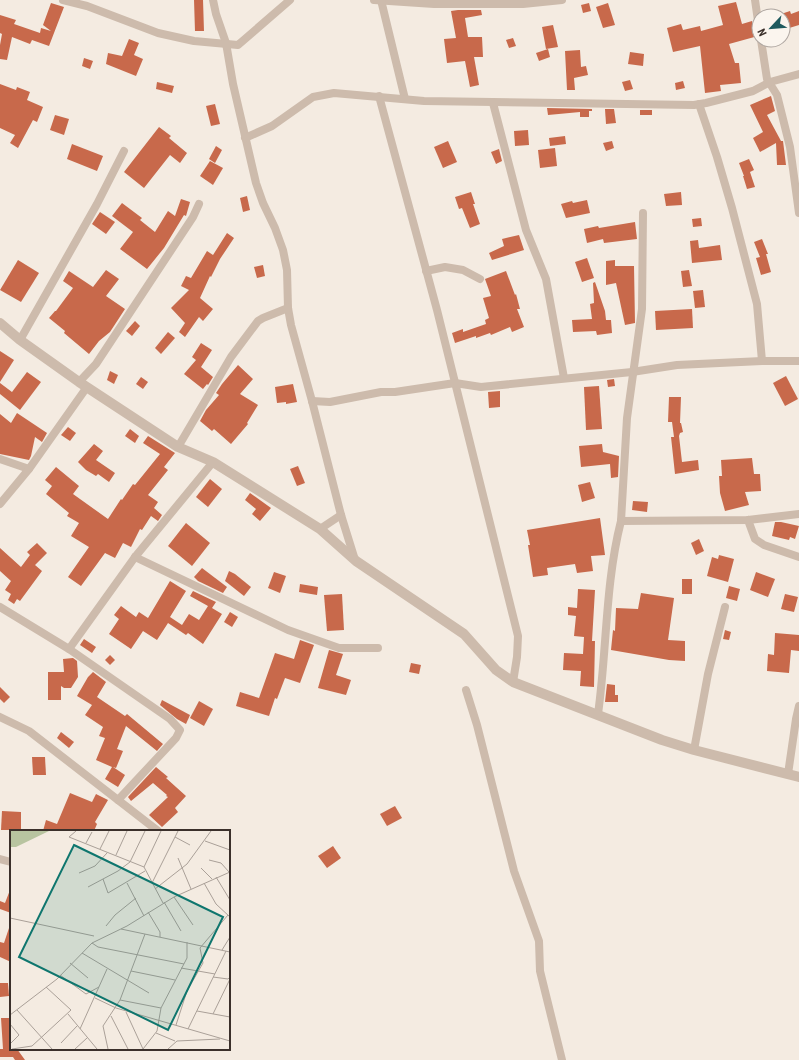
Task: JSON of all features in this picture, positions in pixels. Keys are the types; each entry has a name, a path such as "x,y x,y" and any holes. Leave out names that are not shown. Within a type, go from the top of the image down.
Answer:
{"street":[{"path":"63,0 87,6 158,33 194,42 238,45 290,0"},
{"path":"213,0 226,43 233,84 256,183 283,250 287,270 288,308 291,325 341,515 356,561"},
{"path":"406,99 379,0 434,4 523,4 562,0"},
{"path":"762,48 767,79 777,95 790,147 799,212"},
{"path":"245,138 272,126 313,97 334,93 424,101 699,104 753,91 770,82 799,74"},
{"path":"379,96 400,168 426,271 438,310 518,636 514,682"},
{"path":"493,102 526,230 546,279 564,378"},
{"path":"699,104 730,201 757,304 762,361"},
{"path":"20,340 97,204 124,151"},
{"path":"0,504 29,469 193,217 198,204"},
{"path":"598,714 608,606 617,538 621,521 627,418 632,372 642,309 643,213"},
{"path":"426,271 445,267 463,270 480,278"},
{"path":"178,447 231,357 258,321 288,308"},
{"path":"0,323 20,340 83,385 178,447 213,462 320,529 356,561 464,634 496,670 514,682 662,740 694,750 799,777"},
{"path":"312,401 330,402 380,392 395,392 455,383 481,387 632,372 677,365 762,361 799,361"},
{"path":"0,459 29,469"},
{"path":"69,650 135,557 213,462"},
{"path":"621,521 748,520 799,514"},
{"path":"320,529 341,515"},
{"path":"748,520 755,539 764,545 799,557"},
{"path":"135,557 288,630 339,648 378,648"},
{"path":"0,606 69,650 170,719 180,730 176,738 118,800"},
{"path":"694,750 708,674 724,607"},
{"path":"466,690 477,725 514,871 539,941 540,971 562,1060"},
{"path":"788,774 799,706"},
{"path":"0,717 29,731 157,830"},
{"path":"0,859 10,862"}],"building":[{"path":"194,0 203,0 204,31 195,31"},
{"path":"736,2 742,24 751,21 751,38 729,44 735,63 739,63 741,83 720,85 721,91 705,93 700,46 673,52 667,28 681,24 683,30 700,26 701,31 723,25 718,6"},
{"path":"51,3 64,7 49,46 32,40 30,44 12,37 7,60 0,59 2,34 0,33 0,15 16,20 14,24 40,33 41,28 51,31 43,25"},
{"path":"589,3 591,11 583,13 581,5"},
{"path":"608,3 615,25 603,28 596,7"},
{"path":"481,10 482,15 465,18 468,37 482,37 483,57 474,57 479,85 470,87 465,61 447,63 444,39 456,38 451,11"},
{"path":"799,11 799,25 791,27 791,14"},
{"path":"553,25 558,47 546,49 542,27"},
{"path":"513,38 516,46 509,48 506,40"},
{"path":"129,39 139,43 134,55 143,59 136,76 106,64 108,53 122,56"},
{"path":"548,49 550,57 539,61 536,53"},
{"path":"580,50 581,67 586,66 588,75 574,78 575,90 567,90 565,51"},
{"path":"630,52 644,54 643,66 628,64"},
{"path":"84,58 93,61 90,69 82,66"},
{"path":"630,80 633,89 625,91 622,82"},
{"path":"683,81 685,88 676,90 675,83"},
{"path":"157,82 174,86 172,93 156,89"},
{"path":"0,84 16,90 17,87 30,92 27,100 43,107 37,122 33,120 18,148 10,143 15,135 0,128"},
{"path":"771,96 775,111 767,115 781,141 783,141 786,165 777,165 776,143 760,152 753,138 763,132 750,105"},
{"path":"215,104 220,124 211,126 206,106"},
{"path":"547,108 592,109 592,111 589,111 589,117 580,117 580,112 548,115"},
{"path":"605,109 614,109 616,123 606,124"},
{"path":"640,110 652,110 652,115 640,115"},
{"path":"55,115 69,119 64,135 50,130"},
{"path":"159,127 171,136 169,138 187,153 180,163 170,155 144,188 124,172"},
{"path":"528,130 529,145 515,146 514,131"},
{"path":"565,136 566,144 550,146 549,138"},
{"path":"448,141 457,162 443,168 434,147"},
{"path":"612,141 614,148 606,151 603,143"},
{"path":"72,144 103,156 97,171 67,159"},
{"path":"216,146 222,150 215,163 209,159"},
{"path":"555,148 557,166 540,168 538,150"},
{"path":"499,149 502,161 496,164 491,152"},
{"path":"749,159 754,170 750,172 755,187 747,189 739,163"},
{"path":"210,161 223,168 213,185 200,176"},
{"path":"471,192 475,204 473,204 480,224 470,228 462,208 459,209 455,197"},
{"path":"681,192 682,205 666,206 664,194"},
{"path":"247,196 250,210 243,212 240,198"},
{"path":"181,199 190,202 186,216 184,215 164,248 147,269 120,249 133,232 112,216 122,203 142,218 140,220 155,232 168,211 175,216"},
{"path":"587,200 590,213 566,218 561,204 572,201 573,203"},
{"path":"100,212 115,222 106,234 92,224"},
{"path":"701,218 702,226 693,227 692,219"},
{"path":"635,222 637,239 604,243 603,239 587,243 584,229"},
{"path":"227,233 234,238 220,259 211,277 210,276 200,298 213,309 203,321 199,317 185,337 179,332 185,323 171,308 189,290 181,286 186,276 191,278 207,251 213,255"},
{"path":"519,235 524,250 492,260 489,253 504,246 502,239"},
{"path":"762,239 768,254 766,254 771,272 761,275 756,258 760,257 754,242"},
{"path":"698,240 699,248 720,245 722,260 692,263 690,241"},
{"path":"587,258 594,278 582,282 575,262"},
{"path":"18,260 39,273 21,302 0,290"},
{"path":"615,260 615,266 634,266 635,323 625,325 616,283 606,285 606,261"},
{"path":"263,265 265,276 257,278 254,267"},
{"path":"106,270 119,279 106,296 125,309 110,332 99,341 89,354 49,318 73,288 63,281 69,271 93,287"},
{"path":"689,270 692,286 683,287 681,271"},
{"path":"506,271 515,295 516,294 520,309 517,309 524,327 512,332 510,327 491,335 490,333 476,338 476,336 455,343 452,333 463,329 463,332 486,324 485,320 489,318 483,298 491,296 485,279"},
{"path":"595,282 605,311 606,320 611,320 612,333 597,335 596,331 573,332 572,320 592,319 590,304 594,303 593,283"},
{"path":"703,290 705,307 695,308 693,291"},
{"path":"692,309 693,328 656,330 655,311"},
{"path":"135,321 140,326 132,336 126,331"},
{"path":"168,332 175,338 161,354 155,348"},
{"path":"201,343 212,350 201,367 213,377 208,385 207,384 203,389 184,374 196,360 192,357"},
{"path":"0,351 14,360 0,382"},
{"path":"238,365 253,379 240,394 258,405 247,423 248,424 231,444 214,429 212,431 200,421 206,410 219,395 216,393 222,384"},
{"path":"110,371 118,375 114,384 107,380"},
{"path":"27,372 41,382 20,410 0,394 0,383 12,392"},
{"path":"786,376 798,399 785,406 773,383"},
{"path":"141,377 148,382 143,389 136,384"},
{"path":"614,379 615,386 608,387 607,380"},
{"path":"293,384 297,402 286,404 286,402 277,403 275,387"},
{"path":"599,386 602,429 586,430 584,387"},
{"path":"500,391 500,407 489,408 488,392"},
{"path":"669,397 681,397 680,423 683,432 680,433 679,436 682,462 698,460 699,470 675,474 671,437 674,437 672,422 668,422"},
{"path":"17,413 47,433 42,442 35,437 29,460 0,454 0,414 11,423"},
{"path":"68,427 76,433 70,441 61,435"},
{"path":"130,429 139,436 135,443 125,436"},
{"path":"148,436 175,453 164,467 168,470 148,495 158,502 154,508 162,515 158,521 151,516 142,530 140,529 131,547 123,543 115,558 105,553 81,586 68,577 89,547 71,536 79,523 67,516 69,513 46,494 52,486 45,480 56,467 79,486 73,494 108,519 133,484 135,485 160,454 143,443"},
{"path":"94,444 103,451 96,460 115,473 109,482 98,474 96,476 86,470 78,462"},
{"path":"602,444 603,452 619,456 618,477 611,478 610,464 581,467 579,446"},
{"path":"752,458 754,474 760,474 761,491 745,492 749,505 725,511 720,493 719,476 722,476 721,460"},
{"path":"298,466 305,483 297,486 290,469"},
{"path":"210,479 222,489 208,507 196,497"},
{"path":"590,482 595,498 582,502 578,485"},
{"path":"250,493 271,508 260,521 252,514 256,509 245,500"},
{"path":"633,501 648,502 647,512 632,510"},
{"path":"600,518 605,555 591,556 593,571 577,573 575,564 547,568 548,575 533,577 527,530"},
{"path":"775,522 799,526 795,539 790,537 789,540 772,536"},
{"path":"186,523 210,543 192,566 168,546"},
{"path":"699,539 704,551 696,555 691,543"},
{"path":"37,543 47,553 35,565 42,571 20,601 17,599 14,604 8,600 11,594 5,590 11,581 0,571 0,548 21,567 30,555 27,552"},
{"path":"719,555 734,559 728,582 707,576 712,557 718,559"},
{"path":"202,568 227,587 223,593 198,581 194,577"},
{"path":"229,571 251,587 244,596 225,581"},
{"path":"274,572 286,576 280,593 268,588"},
{"path":"756,572 775,579 768,597 750,590"},
{"path":"682,579 692,579 692,594 682,594"},
{"path":"170,581 186,591 170,617 182,625 189,614 199,620 208,606 190,596 193,591 216,602 212,608 222,614 203,644 188,633 186,635 168,623 157,640 143,631 131,649 109,634 119,619 114,615 121,606 136,617 139,612 148,618"},
{"path":"300,584 318,587 317,595 299,592"},
{"path":"729,586 740,589 737,601 726,598"},
{"path":"578,589 595,590 592,641 595,641 594,687 580,686 581,671 563,670 564,653 583,654 584,637 574,636 576,616 568,615 568,607 577,608"},
{"path":"641,593 674,598 668,640 685,641 685,661 669,660 611,650 613,630 615,631 616,608 638,609"},
{"path":"342,594 344,630 327,631 324,595"},
{"path":"785,594 798,597 794,612 781,609"},
{"path":"230,612 238,617 232,627 224,622"},
{"path":"725,630 731,632 729,640 723,639"},
{"path":"775,633 799,635 799,651 791,650 789,673 767,671 768,654 774,655"},
{"path":"84,639 96,647 92,653 80,645"},
{"path":"300,640 314,645 300,683 285,678 277,699 275,698 269,716 236,706 240,692 259,698 275,653 294,659"},
{"path":"329,650 343,654 336,675 351,680 346,695 318,688"},
{"path":"110,655 115,660 110,665 105,660"},
{"path":"73,658 77,661 78,677 71,688 64,688 61,686 61,700 48,700 48,672 64,672 63,659"},
{"path":"411,663 421,665 419,674 409,672"},
{"path":"93,672 106,682 97,697 125,716 127,714 163,744 157,751 126,726 117,749 123,751 116,768 113,767 125,775 118,787 105,779 112,767 96,760 105,738 99,736 103,727 85,715 92,705 77,696 88,677"},
{"path":"607,684 615,685 615,695 618,695 618,702 605,702"},
{"path":"0,687 10,697 4,703 0,699"},
{"path":"162,700 190,715 186,724 177,719 160,705"},
{"path":"199,701 213,709 204,726 190,718"},
{"path":"61,732 74,742 69,748 57,738"},
{"path":"32,757 45,757 46,775 33,775"},
{"path":"156,767 186,796 175,808 178,812 162,827 149,815 168,797 166,796 167,795 153,783 131,801 128,797"},
{"path":"70,793 92,802 96,794 108,800 95,822 97,824 94,830 43,830 46,820 57,824"},
{"path":"395,806 402,818 387,826 380,814"},
{"path":"2,811 21,812 21,830 1,830"},
{"path":"333,846 341,858 327,868 318,856"},
{"path":"10,890 10,913 0,909 0,901 5,903"},
{"path":"10,925 10,962 0,957 0,942 4,943"},
{"path":"0,983 8,983 9,996 0,997"},
{"path":"1,1018 10,1018 10,1050 18,1050 25,1060 15,1060 13,1057 0,1057 0,1049 3,1049"}]}
